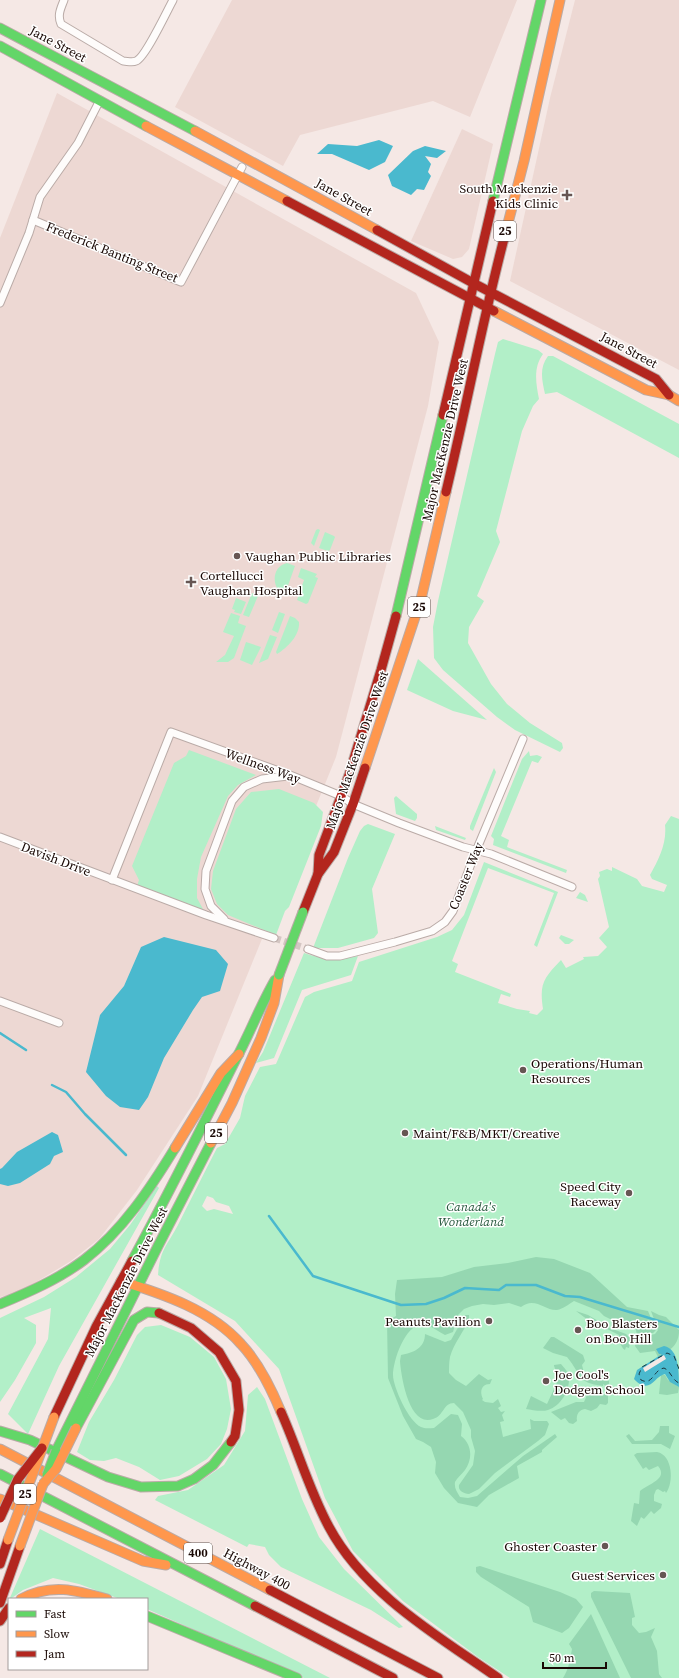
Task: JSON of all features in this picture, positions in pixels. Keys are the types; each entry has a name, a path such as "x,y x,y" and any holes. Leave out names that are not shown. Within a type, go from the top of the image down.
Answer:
{"main road":[{"name":"Major MacKenzie Drive West","path":"318,874 319,855 341,796 376,685 395,618 421,514 473,283 541,0"},
{"name":"Major MacKenzie Drive West","path":"0,1603 56,1451 158,1246 232,1103 261,1038 274,1003 279,975 303,912 318,874 334,852 353,804 421,599 467,405 488,308 490,291 522,167 560,0"},
{"name":"Jane Street","path":"0,28 155,108 473,283 656,379 669,395"},
{"name":"Jane Street","path":"0,46 237,175 470,297 488,308 646,390 669,395 679,401"},
{"name":"Major MacKenzie Drive West","path":"0,1564 54,1417 96,1327 165,1200 239,1054 262,1002 279,975"},
{"path":"0,1304 38,1288 84,1260 120,1227 162,1171 220,1073 239,1054"},
{"path":"121,1281 139,1286 190,1306 212,1319 241,1343 255,1362 274,1394 322,1514 337,1540 375,1585 435,1633 498,1678"},
{"path":"0,1431 30,1440 108,1476 121,1481 141,1487 178,1486 194,1479 213,1465 235,1436 239,1410 236,1382 219,1352 191,1328 157,1312 147,1312 134,1320 98,1390 76,1428 56,1469 43,1484"},
{"path":"0,1518 18,1479 42,1448"},
{"name":"Highway 400","path":"0,1449 438,1678"},
{"name":"400","path":"0,1474 393,1678"},
{"path":"0,1498 143,1561 177,1567"},
{"path":"23,1598 38,1590 58,1587 82,1591 104,1598"},
{"path":"0,1621 8,1609"},
{"path":"148,1616 297,1678"}],"street":[{"path":"64,0 59,19 61,24 123,61 131,62 140,58 173,0"},
{"path":"0,303 33,220 40,197 68,159 100,100"},
{"name":"Frederick Banting Street","path":"33,220 182,282 242,167"},
{"name":"Wellness Way","path":"112,880 171,732 290,775 341,796 353,804 405,825 476,851 491,854 572,887"},
{"name":"Coaster Way","path":"308,949 327,956 340,956 432,931 445,922 453,911 476,851 523,740"},
{"path":"274,938 225,920 211,906 205,889 206,871 232,801 244,787 262,779 290,775"},
{"name":"Davish Drive","path":"0,838 206,915 225,920"},
{"path":"0,1001 59,1023"}],"shaded area":[{"path":"232,0 517,0 470,117 433,101 300,135 283,166 175,107"},
{"path":"575,0 679,0 679,370 510,281 550,98"},
{"name":"Cortellucci Vaughan Hospital","path":"57,93 416,293 439,342 428,406 336,757 198,1096 137,1190 99,1239 71,1261 18,1293 0,1297 0,238"},
{"path":"462,129 493,144 469,249 462,257 453,259 411,241"}],"green space":[{"path":"503,339 538,350 543,354 538,365 536,376 539,399 533,406 522,431 496,531 500,542 477,596 484,601 469,627 468,643 491,684 507,704 530,723 562,743 563,748 560,752 515,730 497,717 443,670 434,658 433,627 438,601 495,354 498,342"},
{"path":"548,356 553,356 679,424 679,458 557,392 545,394 542,370"},
{"path":"316,530 320,530 314,546 311,543"},
{"path":"325,532 335,537 330,550 328,551 319,548"},
{"path":"287,563 295,566 286,591 277,588 275,576 277,570"},
{"path":"301,568 317,574 315,577 318,578 308,603 306,604 297,600 304,580 298,577"},
{"path":"252,593 258,596 249,617 243,615"},
{"path":"236,598 246,602 241,614 234,612 235,610 232,609"},
{"path":"279,612 285,614 278,633 272,630"},
{"path":"231,613 240,616 238,623 246,626 234,658 228,662 216,662 225,655 234,636 223,632"},
{"path":"290,616 299,622 298,632 289,644 277,654 276,652"},
{"path":"270,635 277,637 268,659 259,663"},
{"path":"246,642 261,647 252,665 240,660"},
{"path":"418,659 487,720 453,711 407,690"},
{"path":"189,750 256,775 238,785 228,796 201,857 197,879 197,898 204,911 137,886 139,880 132,866 174,763 186,756"},
{"path":"529,751 530,756 537,755 542,757 538,763 532,761 501,836 509,840 507,847 567,870 566,873 493,845 494,839 491,836 522,759"},
{"path":"494,768 496,772 473,831 470,829 470,826"},
{"path":"279,789 314,803 323,812 321,826 289,907 285,911 276,935 228,915 217,904 211,889 213,871 236,809 251,792"},
{"path":"396,796 417,814 415,821 396,814 394,798"},
{"name":"Canada's Wonderland","path":"671,816 679,819 679,1678 510,1678 478,1657 403,1601 353,1551 325,1498 279,1369 235,1321 158,1275 160,1259 217,1148 225,1144 240,1118 245,1096 260,1067 276,1064 305,997 314,992 352,981 359,962 437,937 452,930 464,915 484,862 558,892 537,947 534,945 554,893 488,868 452,961 458,964 455,972 511,994 510,997 501,994 498,1003 517,1009 530,1011 529,1013 537,1015 543,1009 542,987 544,982 550,972 561,960 566,968 584,959 583,957 598,956 607,947 599,938 609,927 598,879 600,876 599,872 607,869 612,871 612,867 637,879 642,886 664,892 667,885 652,879 650,875 664,845 665,825","holes":["207,1196 213,1198 216,1202 229,1206 233,1214 214,1209 207,1211 202,1206"]},
{"path":"368,824 395,834 372,889 378,933 374,938 338,948 313,948 348,858 360,831"},
{"path":"435,826 466,838 465,840 436,830"},
{"path":"580,892 585,895 588,902 576,898"},
{"path":"561,935 574,940 569,944 565,944 559,938"},
{"path":"304,953 331,959 358,956 351,975 302,990 274,1058 256,1063 263,1052"},
{"path":"157,1186 159,1188 59,1366 28,1434 8,1414 48,1339 51,1308 24,1318 36,1325 36,1343 15,1380 0,1402 0,1318 44,1297 76,1277 110,1249 130,1225"},
{"path":"536,1257 554,1259 590,1273 627,1307 648,1311 656,1330 653,1333 637,1335 635,1326 622,1325 604,1316 599,1311 574,1301 564,1308 557,1310 553,1310 535,1303 526,1304 521,1307 509,1303 472,1306 464,1309 458,1315 453,1332 445,1335 427,1325 420,1325 413,1328 407,1334 398,1351 393,1375 394,1380 402,1404 416,1424 421,1427 434,1428 451,1414 458,1415 462,1424 461,1436 465,1439 470,1452 468,1466 455,1482 455,1488 460,1497 468,1498 477,1496 523,1456 555,1434 557,1437 542,1450 542,1452 517,1466 519,1478 489,1495 477,1507 458,1503 444,1488 435,1473 436,1462 431,1447 416,1439 403,1416 388,1378 387,1321 396,1316 395,1294 397,1280 442,1277 474,1267 508,1263"},
{"path":"576,1311 588,1315 610,1328 626,1334 631,1339 629,1348 626,1347 625,1350 622,1347 619,1335 593,1322 594,1320 590,1317 588,1320"},
{"path":"651,1311 666,1317 679,1330 678,1340 676,1343 667,1352 658,1357 655,1351 640,1353 635,1346 636,1338 655,1334 658,1330"},
{"path":"465,1315 469,1315 469,1320 452,1352 449,1373 456,1380 466,1386 479,1374 488,1380 492,1379 490,1384 485,1385 482,1388 482,1400 493,1403 498,1399 501,1406 498,1408 501,1412 505,1411 502,1415 504,1421 500,1422 503,1437 531,1429 530,1419 534,1421 547,1421 549,1424 545,1435 495,1473 479,1489 469,1494 459,1489 459,1485 473,1465 475,1451 471,1437 471,1430 463,1412 454,1403 445,1407 437,1417 433,1419 425,1420 418,1416 412,1409 408,1399 402,1378 400,1361 401,1355 410,1353 421,1346 425,1334 445,1342 451,1340"},
{"path":"161,1325 190,1337 214,1357 226,1379 231,1409 227,1429 221,1444 207,1459 179,1476 160,1480 139,1467 116,1458 104,1461 90,1460 77,1452 89,1422 114,1380 137,1335 145,1327"},
{"path":"551,1337 554,1337 583,1355 585,1361 582,1365 584,1373 587,1376 592,1377 596,1375 602,1380 609,1381 609,1384 606,1386 603,1384 603,1386 584,1380 580,1377 567,1357 543,1348"},
{"path":"561,1364 569,1375 569,1382 564,1397 561,1401 553,1408 546,1411 526,1409 531,1396 547,1404 561,1374 556,1371 554,1365"},
{"path":"661,1375 665,1375 668,1380 679,1387 678,1393 667,1395 659,1394"},
{"path":"257,1387 265,1399 302,1499 319,1537 344,1569 403,1627 399,1628 371,1610 281,1567 269,1555 265,1547 249,1544 247,1547 155,1500 158,1496 188,1490 224,1465 245,1431 248,1395"},
{"path":"608,1394 608,1403 606,1405 600,1404 597,1408 591,1411 585,1409 581,1410 578,1413 577,1421 573,1424 569,1423 565,1418 561,1420 551,1412 576,1402 584,1402 587,1395"},
{"path":"660,1426 669,1426 669,1433 675,1436 670,1449 661,1444 632,1444 626,1436 629,1434 635,1441 652,1440 659,1432"},
{"path":"657,1452 666,1458 669,1464 671,1476 669,1488 666,1493 665,1491 663,1492 658,1489 656,1490 654,1501 662,1504 661,1508 654,1514 651,1511 644,1519 641,1517 637,1526 631,1521 634,1503 639,1504 640,1491 656,1481 661,1474 661,1471 658,1466 649,1470 646,1467 643,1469 634,1455 637,1453"},
{"path":"40,1529 330,1678 304,1678 148,1609 148,1598 117,1598 79,1584 53,1578 23,1590 10,1598"},
{"path":"480,1566 560,1592 576,1599 583,1607 569,1628 562,1633 533,1622 529,1607 481,1577 476,1572 476,1567"},
{"path":"594,1591 630,1593 635,1617 632,1618 632,1625 639,1633 655,1628 651,1637 657,1651 659,1674 662,1678 631,1678 591,1597 591,1593"},
{"path":"591,1614 620,1678 563,1678 568,1668 572,1649 569,1644"}],"water":[{"path":"379,140 393,146 385,162 369,170 332,154 317,154 328,144 357,146"},
{"path":"425,146 446,151 437,158 425,156 431,164 428,172 431,176 424,190 417,189 411,195 392,186 388,175 413,151"},
{"path":"164,937 216,950 228,964 220,991 202,997 193,1010 164,1058 148,1097 139,1110 120,1107 106,1096 86,1072 100,1015 124,986 141,947"},
{"path":"52,1132 58,1135 63,1152 54,1156 50,1164 20,1183 8,1186 0,1184 0,1169 17,1152"},
{"path":"664,1346 673,1351 675,1356 678,1368 679,1387 670,1382 665,1374 661,1375 651,1384 644,1386 639,1384 634,1379 637,1370 662,1354 659,1354 656,1349"}],"pier":[{"path":"664,1355 666,1359 645,1372 643,1368"}],"waterway":[{"path":"0,1033 26,1050"},
{"path":"52,1085 66,1092 85,1114 126,1155"},
{"path":"269,1216 313,1276 401,1305 426,1304 444,1298 465,1288 499,1290 506,1285 536,1285 565,1296 580,1297 679,1327"}],"ferry route":[{"path":"679,1369 674,1356 667,1353 642,1367 639,1374 641,1380 648,1381 660,1369 664,1368 679,1383"}],"tunnel":[{"path":"274,938 308,949"}],"traffic: fast":[{"path":"493,201 541,0"},
{"path":"0,28 195,131"},
{"path":"0,46 146,126"},
{"path":"396,616 443,415"},
{"path":"279,975 303,912"},
{"path":"132,1261 185,1161 275,980"},
{"path":"56,1451 211,1143"},
{"path":"0,1304 54,1279 74,1267 98,1249 123,1223 156,1179 175,1148"},
{"path":"76,1428 134,1320 147,1312 159,1313"},
{"path":"0,1431 30,1440 108,1477 141,1487 178,1486 194,1479 213,1465 231,1442"},
{"path":"47,1475 56,1451"},
{"path":"0,1474 255,1606"},
{"path":"148,1616 297,1678"}],"traffic: slow":[{"path":"506,231 524,161 560,0"},
{"path":"146,126 287,201"},
{"path":"195,131 377,230"},
{"path":"494,311 646,390 669,395 679,401"},
{"path":"365,768 421,599 446,492"},
{"path":"211,1143 232,1103 261,1038 274,1003 279,975"},
{"path":"175,1148 221,1073 239,1054"},
{"path":"121,1281 186,1305 216,1322 229,1332 247,1351 259,1368 269,1385 281,1412"},
{"path":"8,1540 54,1417"},
{"path":"43,1484 56,1469 76,1428"},
{"path":"0,1449 270,1590"},
{"path":"20,1546 43,1484"},
{"path":"0,1499 143,1561 166,1565"},
{"path":"23,1598 43,1591 53,1590 74,1591 103,1598"}],"traffic: jam":[{"path":"287,201 494,311"},
{"path":"443,415 493,201"},
{"path":"377,230 473,283 656,379 669,395"},
{"path":"446,492 506,231"},
{"path":"318,874 319,855 349,775 396,616"},
{"path":"303,912 318,874 334,852 353,804 365,768"},
{"path":"54,1417 96,1327 132,1261"},
{"path":"159,1313 191,1328 219,1352 236,1381 239,1410 235,1436 231,1442"},
{"path":"281,1412 322,1513 344,1551 362,1573 404,1612 498,1678"},
{"path":"0,1518 18,1479 42,1448"},
{"path":"0,1564 8,1540"},
{"path":"0,1603 20,1546"},
{"path":"270,1590 438,1678"},
{"path":"255,1606 393,1678"},
{"path":"0,1621 8,1609"}],"place":[{"name":"South Mackenzie Kids Clinic","path":"567,195"},
{"name":"Vaughan Public Libraries","path":"237,556"},
{"name":"Cortellucci Vaughan Hospital","path":"191,582"},
{"name":"Operations/Human Resources","path":"523,1070"},
{"name":"Maint/F&B/MKT/Creative","path":"405,1133"},
{"name":"Speed City Raceway","path":"629,1193"},
{"name":"Peanuts Pavilion","path":"489,1321"},
{"name":"Boo Blasters on Boo Hill","path":"578,1330"},
{"name":"Joe Cool's Dodgem School","path":"546,1381"},
{"name":"Ghoster Coaster","path":"605,1546"},
{"name":"Guest Services","path":"663,1575"}]}
